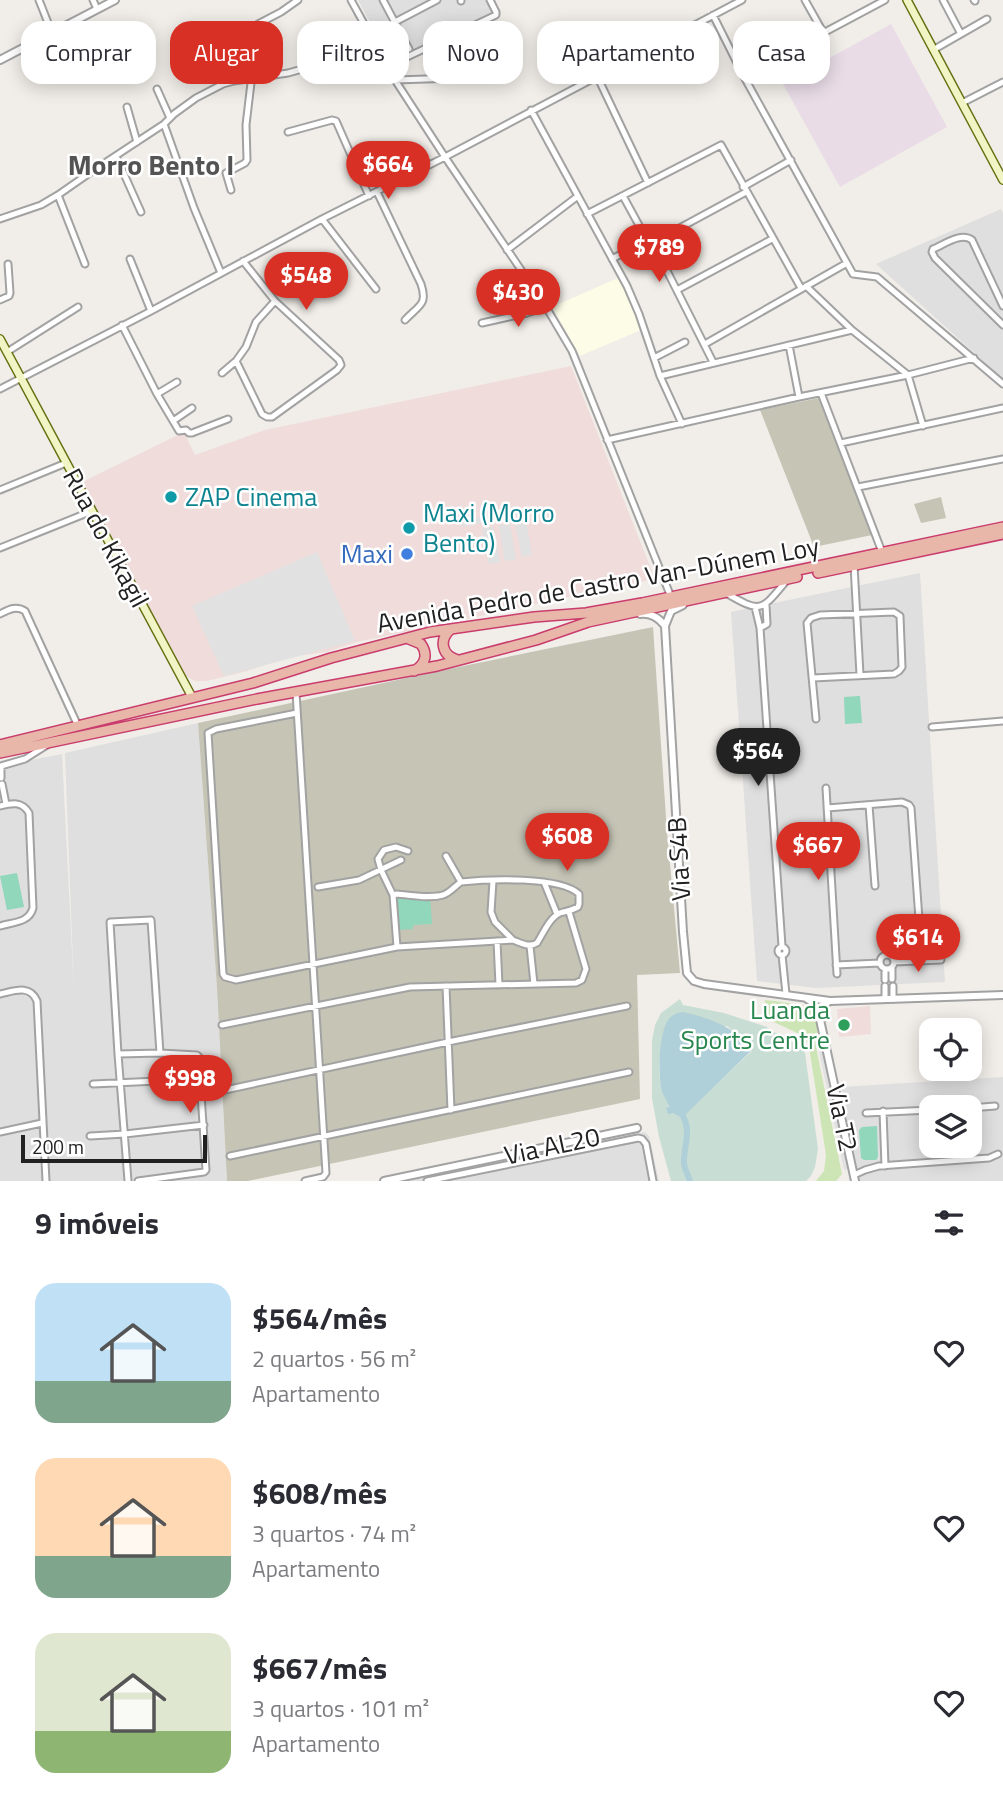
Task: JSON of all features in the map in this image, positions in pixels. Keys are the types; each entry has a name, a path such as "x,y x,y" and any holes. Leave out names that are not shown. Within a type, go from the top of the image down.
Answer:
{"highway":[{"name":"Avenida Pedro de Castro Van-Dúnem Loy","path":"0,745 253,683 405,639 456,628 586,613 1003,527"},
{"name":"Avenida Pedro de Castro Van-Dúnem Loy","path":"0,753 257,699 464,660 544,638 588,622 1003,534"},
{"path":"456,628 445,636 443,646 451,658 464,660"},
{"path":"405,639 416,640 425,650 423,663 413,671"}],"main road":[{"path":"907,0 1003,180"},
{"name":"Rua do Kikagil","path":"0,339 192,697"}],"street":[{"path":"39,0 47,21"},
{"path":"93,0 97,9"},
{"path":"74,21 115,0"},
{"path":"264,21 298,0"},
{"path":"351,0 363,21"},
{"path":"383,0 394,21"},
{"path":"397,21 437,0"},
{"path":"409,54 496,15 490,0"},
{"path":"702,21 742,0"},
{"path":"805,0 816,21"},
{"path":"830,28 885,0"},
{"path":"943,0 961,34"},
{"path":"713,15 743,75 853,274 877,277 1003,384"},
{"path":"933,50 987,19"},
{"path":"0,60 21,49"},
{"path":"962,103 1003,82"},
{"path":"0,218 30,209 58,195 164,124 196,98 225,84"},
{"path":"231,190 226,173 247,160 246,125 252,84"},
{"path":"398,84 546,307 572,351 671,597"},
{"path":"0,389 581,84"},
{"path":"601,84 648,183"},
{"path":"157,89 170,118"},
{"path":"127,107 137,142"},
{"path":"531,110 626,286 639,314 660,376 682,424"},
{"path":"288,132 336,121 369,196"},
{"path":"164,124 221,273"},
{"path":"587,214 720,145 772,239 803,287 908,375 923,426"},
{"path":"116,156 141,212"},
{"path":"612,258 649,242 745,190 791,160"},
{"path":"377,192 425,295 423,302 405,320"},
{"path":"58,195 85,264"},
{"path":"507,250 578,196"},
{"path":"623,196 661,259 713,362"},
{"path":"322,219 376,289"},
{"path":"1003,306 970,237 962,236 933,249 935,258 1003,325"},
{"path":"677,290 772,239"},
{"path":"130,259 151,311"},
{"path":"236,361 262,414 267,417 272,417 340,368 340,360 275,301 243,261"},
{"path":"705,344 847,263"},
{"path":"0,300 10,293 8,264"},
{"path":"222,373 236,361 256,322 275,301"},
{"path":"7,352 78,307"},
{"path":"482,323 546,307"},
{"path":"996,320 1003,317"},
{"path":"122,325 179,431 192,433 228,419"},
{"path":"660,376 852,330"},
{"path":"654,358 685,342"},
{"path":"789,345 799,397"},
{"path":"607,440 908,375 974,358"},
{"path":"157,394 177,382"},
{"path":"821,393 882,552"},
{"path":"173,421 192,408"},
{"path":"841,443 1003,408"},
{"path":"858,488 1003,459"},
{"path":"0,490 66,463"},
{"path":"0,548 92,511"},
{"path":"993,536 1003,543"},
{"path":"854,565 860,675"},
{"path":"726,593 748,606 766,605 787,580"},
{"path":"664,626 668,615 676,607 706,597"},
{"path":"760,628 767,624 766,605"},
{"path":"755,607 760,628 782,946 786,950 782,955 786,994"},
{"path":"0,614 15,608 24,611 78,726"},
{"path":"813,678 894,674 899,671 902,667 900,616 894,612 858,613 815,616 807,622 816,719"},
{"path":"620,615 652,615 664,626"},
{"name":"Via S4B","path":"664,626 683,932 687,973 694,981 831,1001 1003,995"},
{"path":"296,692 325,1175 305,1181"},
{"path":"297,713 216,729 208,733 223,974 230,979 236,979 397,947 513,940 530,946 537,943 552,918 557,914 569,912 579,904 579,894 567,887 544,882 461,882 443,895 435,897 393,895"},
{"path":"932,727 1003,721"},
{"path":"0,926 27,919 33,908 29,813 21,804 3,805 1,766 25,759 50,743"},
{"path":"826,788 837,974"},
{"path":"827,808 904,803 909,805 912,811 920,933 891,964"},
{"path":"869,805 875,886"},
{"path":"397,947 393,895 378,859 384,850 396,847 408,850"},
{"path":"446,856 461,882"},
{"path":"318,887 359,880 401,860"},
{"path":"493,881 491,912 495,922 513,940"},
{"path":"544,882 557,914"},
{"path":"222,1025 410,987 576,982 582,980 586,969 569,912"},
{"path":"0,918 13,922"},
{"path":"128,1181 110,922 151,920 160,1053"},
{"path":"497,941 499,985"},
{"path":"530,946 534,984"},
{"path":"880,963 881,959 888,956 891,964 885,999"},
{"path":"836,965 941,960"},
{"path":"889,983 893,999"},
{"path":"446,986 451,1110"},
{"path":"0,994 26,990 31,992 37,1001 46,1181"},
{"path":"802,997 814,1003 819,1015"},
{"path":"819,1015 821,1006 831,1001"},
{"path":"225,1090 627,1006"},
{"name":"Via T2","path":"819,1015 854,1178"},
{"path":"118,1054 199,1056 206,1170 138,1181"},
{"path":"230,1156 629,1072"},
{"path":"93,1084 200,1079"},
{"path":"982,1107 995,1106"},
{"path":"866,1113 919,1110"},
{"path":"883,1111 886,1166"},
{"path":"0,1132 42,1123"},
{"path":"90,1136 204,1125"},
{"name":"Via AL20","path":"384,1181 637,1128"},
{"path":"427,1181 638,1138 646,1144 653,1181"},
{"path":"854,1178 865,1170 886,1166 989,1158 998,1154"},
{"path":"469,1172 471,1181"}],"shaded area":[{"path":"358,0 488,0 494,12 475,21 423,21 423,46 409,52 409,21 369,21"},
{"path":"891,24 947,127 840,187 783,84 830,84 830,58"},
{"path":"1001,209 1003,213 1003,379 876,264"},
{"path":"618,278 641,330 580,356 552,307"},
{"name":"Maxi (Morro Bento)","path":"571,366 655,579 357,642 327,652 289,657 247,671 207,681 195,681 186,676 78,484 184,432 195,455 265,430"},
{"path":"819,398 872,535 814,547 760,410"},
{"path":"941,497 946,518 921,523 914,504"},
{"path":"530,507 531,513 462,527 461,521"},
{"path":"526,521 532,555 522,557 515,523"},
{"path":"510,524 516,559 505,561 499,526"},
{"path":"493,527 500,562 489,564 482,529"},
{"path":"317,552 355,641 224,676 192,606"},
{"path":"920,573 945,982 816,988 757,981 731,612"},
{"path":"653,627 680,973 637,975 640,1099 248,1181 227,1181 217,988 198,723"},
{"path":"198,723 217,988 227,1181 0,1181 0,766 62,754 74,991 65,753"},
{"path":"680,999 683,1005 724,1013 767,1027 800,1046 805,1053 818,1149 815,1167 806,1181 671,1181 652,1098 652,1040 661,1013","holes":["727,1026 749,1040 745,1042 752,1051 682,1117 668,1113 659,1076 664,1031"]},
{"name":"Luanda Sports Centre","path":"870,1006 871,1034 839,1037 837,1009"},
{"path":"824,1046 849,1169 844,1170 818,1047"},
{"path":"1003,1077 1003,1181 858,1181 841,1087 982,1081 982,1078"},
{"path":"645,1132 649,1136 659,1181 406,1181"}],"green space":[{"path":"860,696 862,723 845,724 844,697"},
{"path":"17,873 24,907 7,910 0,876"},
{"path":"430,896 432,924 413,925 413,929 397,930 395,898"},
{"path":"765,1000 808,1007 816,1015 816,1047 842,1174 836,1181 816,1181 824,1171 826,1155 809,1047 804,1036 767,1019"},
{"path":"877,1126 878,1157 876,1160 864,1160 861,1158 859,1130 862,1127"}],"water":[{"path":"683,1012 726,1027 739,1036 743,1033 749,1039 746,1043 752,1050 682,1118 673,1113 668,1114 666,1108 669,1107 661,1087 660,1062 665,1026 671,1017"}],"waterway":[{"path":"683,1116 687,1134 684,1164 690,1181"}],"place":[{"name":"ZAP Cinema","path":"171,497"},
{"name":"Maxi (Morro Bento)","path":"409,528"},
{"name":"Maxi","path":"407,554"},
{"name":"Luanda Sports Centre","path":"844,1025"}],"district":[{"name":"Morro Bento I","path":"151,165"}]}
